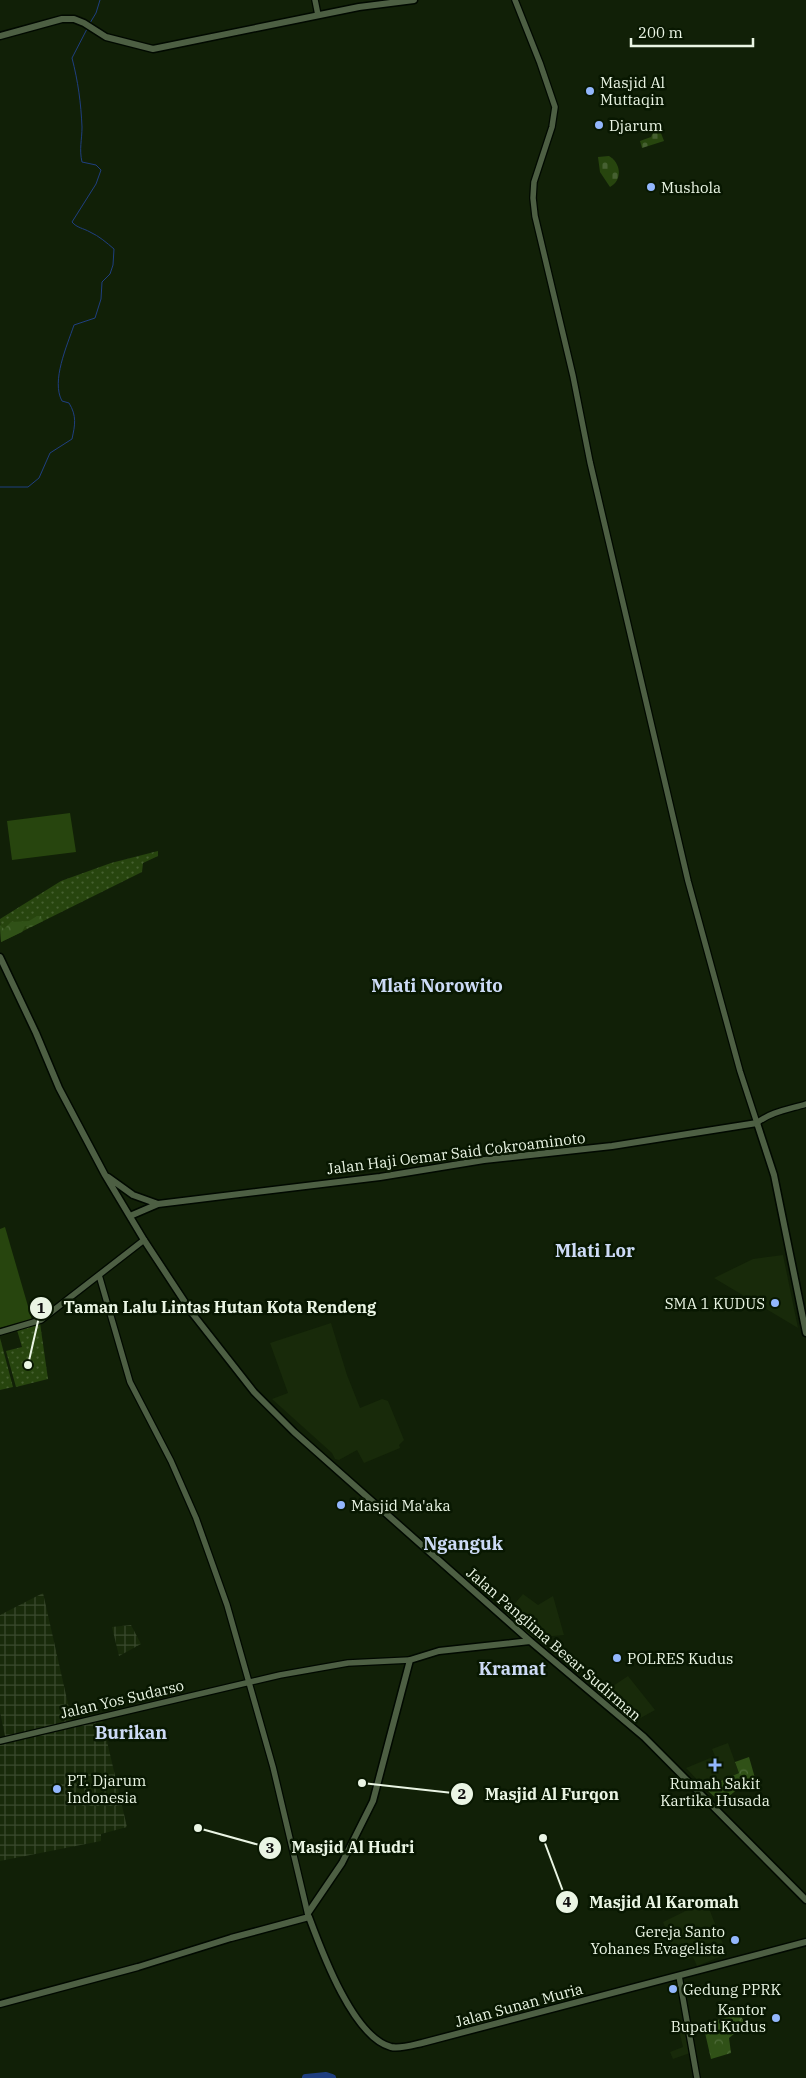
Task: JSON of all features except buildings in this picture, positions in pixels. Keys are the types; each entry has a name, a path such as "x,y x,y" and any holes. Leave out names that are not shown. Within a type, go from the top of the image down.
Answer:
{"main road":[{"path":"0,36 62,19 74,19 119,42 153,49 359,7 414,0"},
{"name":"Jalan Panglima Besar Sudirman","path":"0,957 63,1095 105,1175 144,1240 192,1313 265,1405 530,1641 644,1737 806,1900"},
{"path":"754,1123 774,1175 806,1332"},
{"name":"Jalan Haji Oemar Said Cokroaminoto","path":"158,1204 380,1176 484,1160 612,1146 754,1123"},
{"path":"105,1175 133,1195 158,1204"},
{"path":"130,1216 158,1204"},
{"path":"0,2004 138,1967 308,1915 342,1863 373,1800 410,1660 439,1651 530,1641"},
{"name":"Jalan Sunan Muria","path":"308,1915 348,2006 368,2034 390,2047 422,2043 806,1942"}],"street":[{"path":"315,0 318,15"},
{"path":"515,0 555,107 552,127 534,182 533,198 540,238 573,376 610,549 688,881 754,1123 762,1118 806,1104"},
{"path":"0,1332 41,1320 144,1240"},
{"path":"99,1275 130,1382 171,1460 196,1518 227,1605 281,1798 308,1915"},
{"name":"Jalan Yos Sudarso","path":"0,1741 249,1681 322,1666 410,1660"},
{"path":"680,1976 696,2078"}],"shaded area":[{"name":"SMA 1 KUDUS","path":"783,1255 798,1328 714,1278 753,1259"},
{"path":"331,1323 347,1375 360,1408 382,1399 388,1401 404,1440 399,1445 400,1448 364,1463 357,1450 339,1460 335,1459 332,1453 272,1399 288,1393 270,1343"},
{"path":"43,1593 73,1726 102,1720 127,1827 101,1834 101,1841 0,1861 0,1743 6,1741 0,1712 0,1615"},
{"path":"523,1594 538,1605 553,1596 564,1635 531,1638 505,1615"},
{"path":"131,1625 141,1644 119,1656 112,1627"},
{"path":"628,1676 655,1710 628,1725 598,1696"},
{"name":"Rumah Sakit Kartika Husada","path":"728,1743 739,1773 705,1788 686,1768 715,1756 712,1749"},
{"path":"706,1901 727,1954 697,1966 693,1957 685,1960 681,1953 675,1955 663,1922"},
{"path":"685,2027 690,2053 673,2059 670,2052 683,2047 679,2030"}],"green space":[{"path":"659,128 664,141 642,148 640,141 651,137 655,129"},
{"path":"609,156 616,163 619,172 617,180 610,187 600,172 598,157"},
{"path":"70,813 76,852 12,860 7,821"},
{"path":"158,851 158,856 143,863 142,872 1,942 0,919 61,881 111,863"},
{"path":"37,916 41,916 43,921 31,927 25,926 22,932 1,942 0,925 4,929 11,922 29,921"},
{"path":"5,1227 32,1320 0,1328 0,1229"},
{"path":"40,1323 48,1379 16,1387 6,1351 22,1347 17,1330"},
{"path":"0,1338 13,1387 0,1390"},
{"path":"749,1757 755,1778 746,1782 721,1803 705,1788 739,1773 735,1762"},
{"path":"739,2014 746,2024 729,2038 731,2053 711,2059 703,2024"}],"waterway":[{"path":"90,23 96,13 100,0"},
{"path":"0,487 28,487 39,478 50,453 72,439 73,412 69,403 62,401 59,393 58,384 61,363 74,325 95,318 101,299 102,282 110,274 113,265 114,249 97,236 72,222 96,184 101,170 96,165 82,162 81,157 81,109 72,58 87,29"},
{"path":"306,2078 326,2076 332,2078"}],"place":[{"name":"Masjid Al Muttaqin","path":"590,91"},
{"name":"Djarum","path":"599,125"},
{"name":"Mushola","path":"651,187"},
{"name":"SMA 1 KUDUS","path":"775,1303"},
{"name":"Taman Lalu Lintas Hutan Kota Rendeng","path":"28,1365"},
{"name":"Masjid Ma'aka","path":"341,1505"},
{"name":"POLRES Kudus","path":"617,1658"},
{"name":"Rumah Sakit Kartika Husada","path":"715,1765"},
{"name":"Masjid Al Furqon","path":"362,1783"},
{"name":"PT. Djarum Indonesia","path":"57,1789"},
{"name":"Masjid Al Hudri","path":"198,1828"},
{"name":"Masjid Al Karomah","path":"543,1838"},
{"name":"Gereja Santo Yohanes Evagelista","path":"735,1940"},
{"name":"Gedung PPRK","path":"673,1989"},
{"name":"Kantor Bupati Kudus","path":"776,2018"}],"district":[{"name":"Mlati Norowito","path":"437,985"},
{"name":"Mlati Lor","path":"595,1250"},
{"name":"Nganguk","path":"463,1543"},
{"name":"Kramat","path":"512,1668"},
{"name":"Burikan","path":"131,1732"}]}
